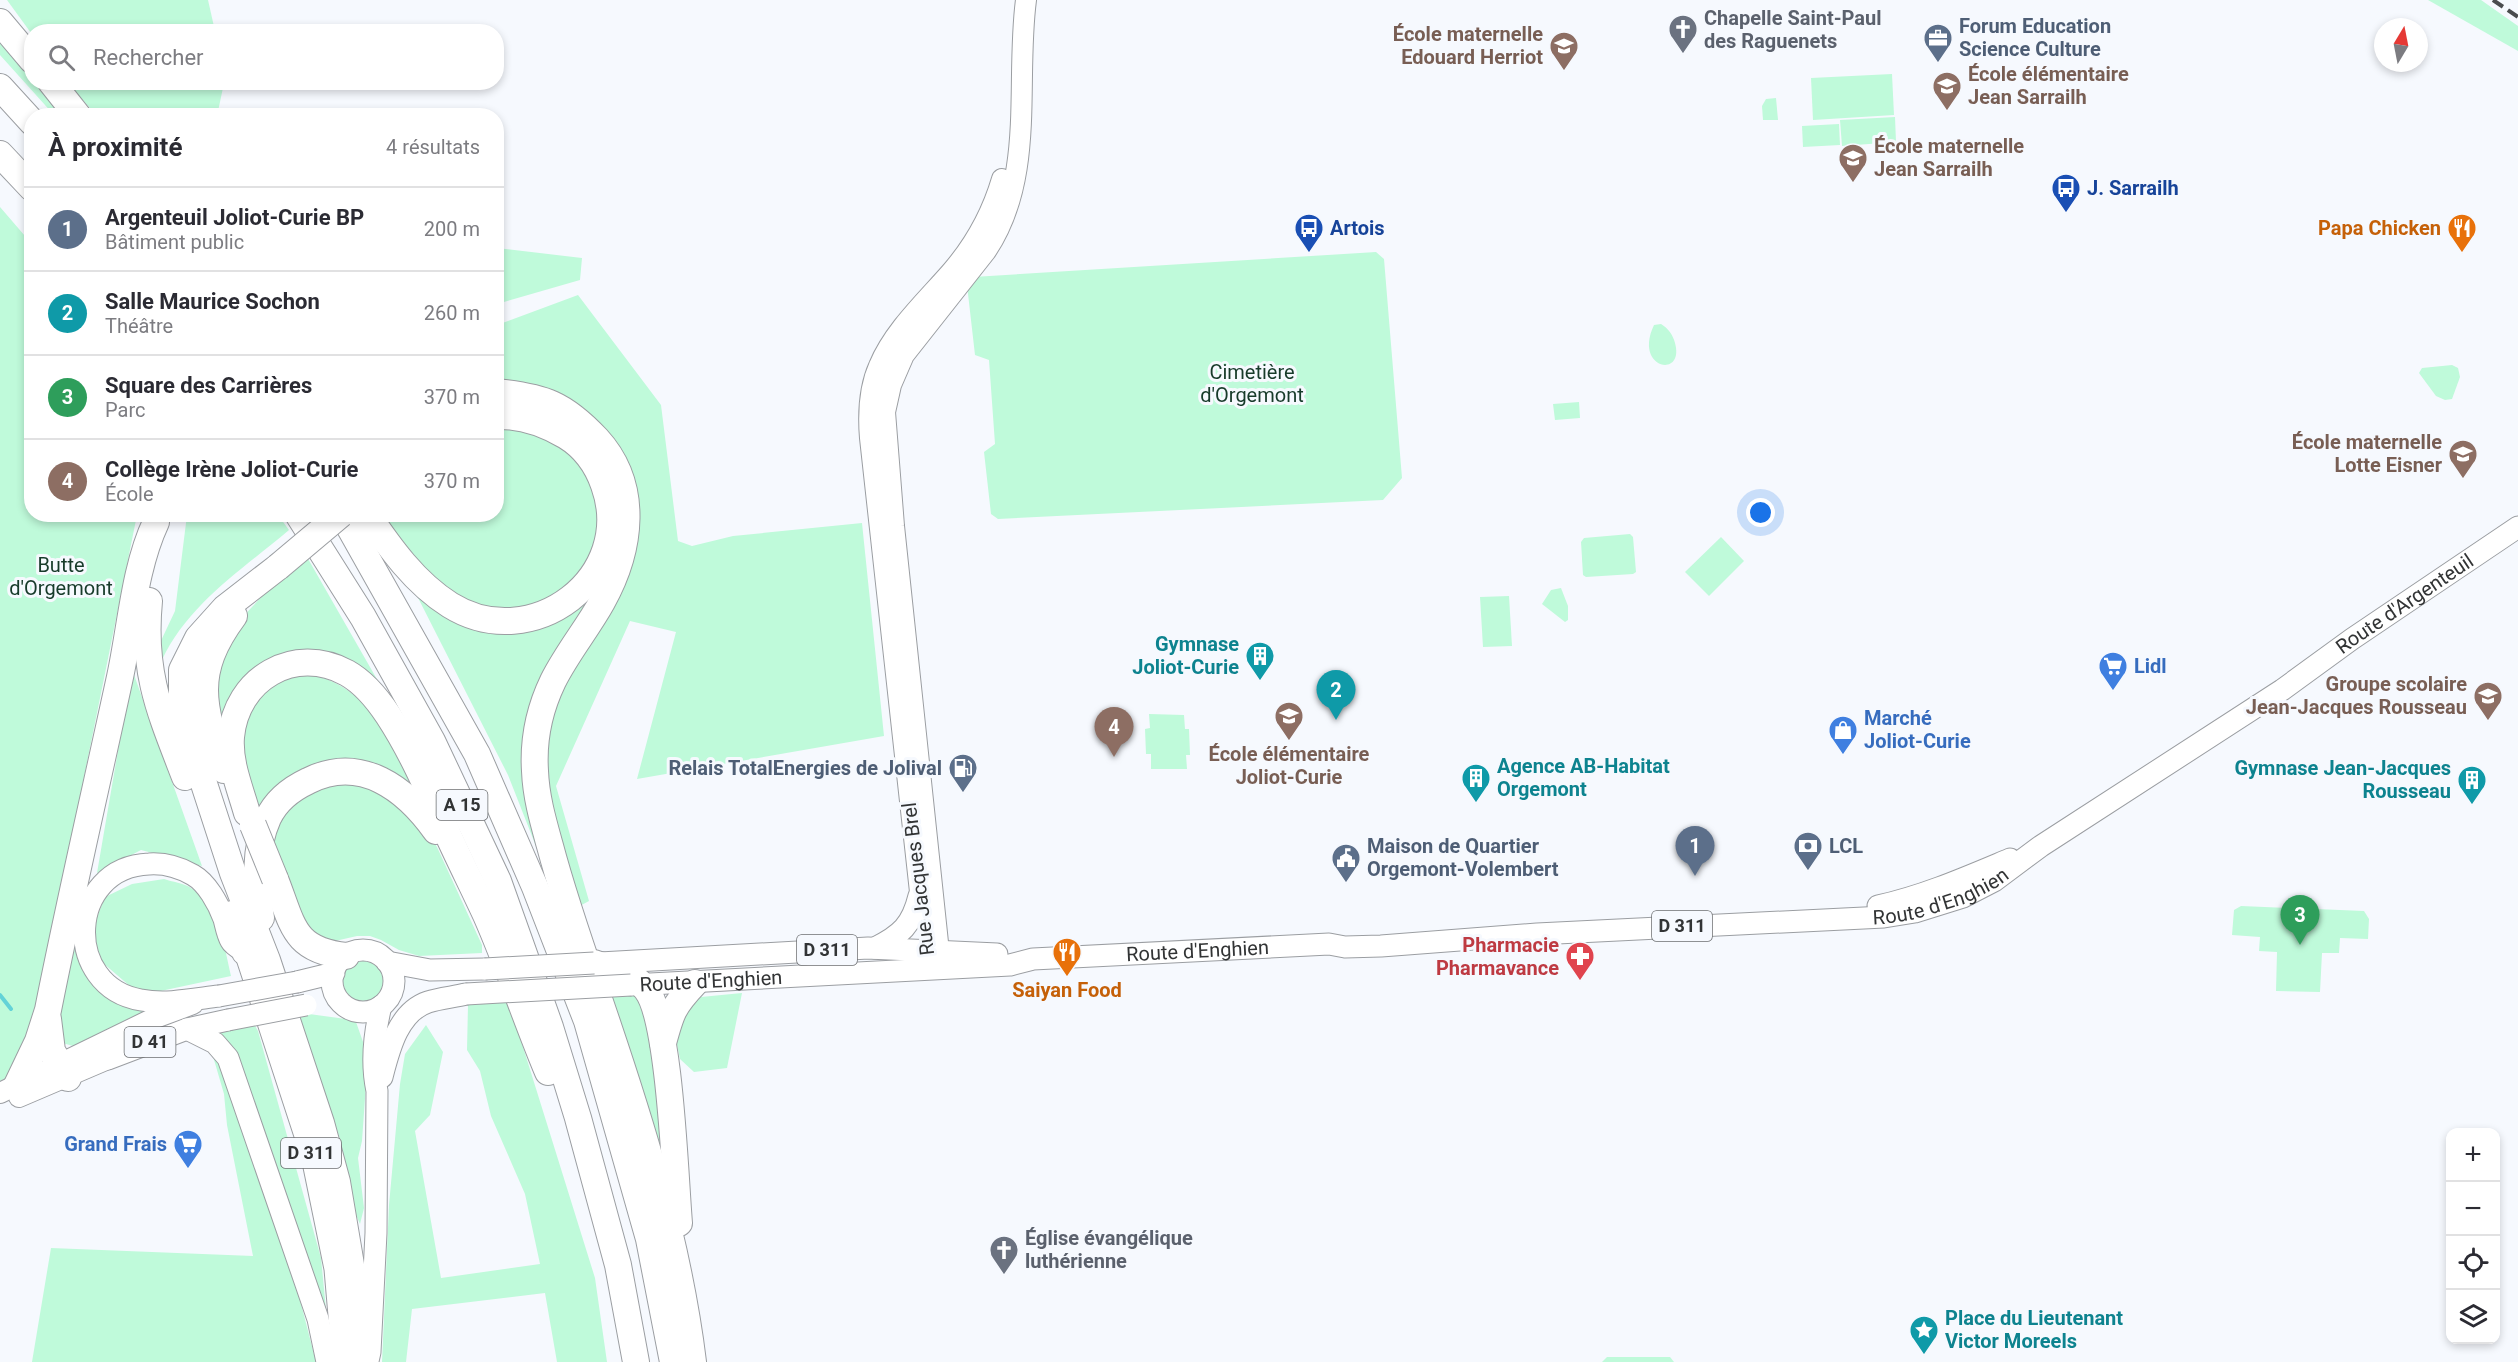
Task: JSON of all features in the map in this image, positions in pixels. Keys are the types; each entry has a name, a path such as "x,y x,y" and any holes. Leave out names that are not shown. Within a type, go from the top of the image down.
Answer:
{"highway":[{"path":"0,22 24,50"},
{"path":"57,90 72,108"},
{"path":"7,95 36,108"},
{"path":"7,95 24,113"},
{"path":"0,154 24,180"},
{"path":"504,393 531,396 575,416 603,446 621,479 627,501 628,521 621,559 602,602 552,683 535,738 535,772 540,808 562,890 653,1171 677,1262 686,1306 693,1362"},
{"path":"504,405 521,406 550,413 568,421 603,446"},
{"path":"372,522 397,558 431,591 468,614 502,622 519,621 539,616 562,606 582,587 601,559 608,543 611,525 608,497 598,470 577,442 550,426 525,418 504,417"},
{"path":"5,1095 36,1048 48,1010 126,651 139,577 148,538 154,522"},
{"path":"156,522 157,539 146,632 150,675 159,708 192,795 321,1123 337,1182 352,1277 360,1362"},
{"name":"A 15","path":"303,522 363,617 432,741 498,881 550,1027 578,1118 618,1265 636,1362"},
{"path":"256,956 233,873 186,728 181,687 182,670 198,638 225,608 254,586 273,562 313,522"},
{"path":"192,795 169,700 169,684 174,658 185,637 202,615 330,522"},
{"name":"A 15","path":"346,522 477,754 535,887 587,1021 649,1239 673,1362"},
{"path":"250,819 225,774 208,722 204,690 207,670 219,639 249,598 254,586"},
{"path":"340,964 306,944 294,927 250,819 232,762 231,747 235,719 246,694 252,685 265,675 290,665 319,664 333,667 356,680 388,714 424,782 486,915 548,1071 578,1118"},
{"path":"256,956 256,873 268,819 286,794 313,778 334,773 357,772 386,782 400,791 424,814 465,871"},
{"path":"594,963 630,976 653,1003 663,1044 682,1246 677,1262"},
{"path":"663,1044 671,1013 677,1001 695,983"},
{"path":"48,1010 52,1051 64,1071"}],"main road":[{"path":"882,382 885,354 965,254 985,222 997,194 1008,153 1015,0"},
{"path":"882,382 990,244 1006,210 1013,186 1019,147 1026,0"},
{"name":"Rue Jacques Brel","path":"882,382 869,413 870,438 919,896 932,957"},
{"name":"Rue Jacques Brel","path":"882,382 932,957"},
{"name":"Route d'Argenteuil","path":"2080,819 2282,690 2362,632 2518,528"},
{"name":"Route d'Enghien","path":"384,1003 450,992 466,994 875,948 932,957 1010,965 1033,959 1329,944 1345,947 1381,946 1537,934 1827,918 1897,902 1955,882 2041,846 2080,819"},
{"name":"D 311","path":"219,996 141,1000 117,991 96,972 89,959 85,943 85,928 92,898 102,883 135,864 167,865 194,875 205,885 223,918 231,943 256,956 312,1157 335,1269 343,1362"},
{"path":"875,948 905,929 914,916 919,896"},
{"path":"219,996 297,982 365,951 379,955 387,962 394,981 384,1003 375,1010 360,1012 341,1002 333,986 340,964"},
{"name":"Route d'Enghien","path":"630,976 695,983 932,957"},
{"path":"387,962 421,969 459,971 594,963"},
{"name":"D 311","path":"377,1091 393,1040 411,1013 427,1003 466,994"},
{"name":"D 41","path":"64,1071 150,1020 219,996"},
{"name":"D 41","path":"5,1095 64,1071 108,1059 187,1029 306,1005 341,1002"},
{"name":"D 311","path":"368,1362 376,1233 377,1091 373,1073 384,1003"},
{"path":"187,1029 214,1043 228,1058 318,1319 327,1362"}],"green space":[{"path":"7,0 208,0 213,24 24,24"},
{"path":"2428,0 2481,0 2518,26 2518,51"},
{"path":"0,34 24,63 24,82 0,55"},
{"path":"1892,74 1894,115 1813,120 1811,78"},
{"path":"32,90 47,90 64,108 48,108"},
{"path":"74,90 223,90 219,108 90,108"},
{"path":"1776,98 1778,120 1763,120 1762,106 1766,99"},
{"path":"1895,117 1896,142 1842,146 1840,120"},
{"path":"1839,124 1840,145 1803,147 1802,126"},
{"name":"Butte d'Orgemont","path":"0,207 24,235 24,522 136,522 35,1022 19,1064 0,1081"},
{"path":"504,249 582,258 580,280 504,302"},
{"name":"Cimetière d'Orgemont","path":"1376,252 1384,259 1402,478 1383,500 998,519 991,514 984,452 995,444 989,360 975,355 967,285 973,277"},
{"path":"578,295 661,405 678,541 692,546 733,536 862,523 884,736 637,779 676,632 630,621 556,786 589,901 563,915 508,775 380,522 504,522 504,322"},
{"path":"1661,324 1670,332 1675,343 1676,354 1673,362 1667,365 1654,360 1650,351 1649,340 1654,325"},
{"path":"2452,365 2458,368 2460,377 2452,399 2445,400 2436,396 2419,373 2422,368"},
{"path":"1579,402 1580,418 1555,420 1553,404"},
{"path":"186,522 283,522 289,530 201,605 173,640 162,660 158,647 175,611"},
{"path":"1630,534 1633,537 1636,572 1586,577 1583,575 1581,542 1584,538"},
{"path":"1721,537 1744,561 1709,596 1685,572"},
{"path":"307,557 394,709 303,655 221,735 211,688 235,625 281,576"},
{"path":"1561,588 1568,606 1568,620 1565,622 1542,604 1551,590"},
{"path":"1509,596 1512,646 1483,647 1480,597"},
{"path":"132,669 202,866 141,850 97,873"},
{"path":"310,675 329,680 362,702 387,735 412,790 368,767 260,813 245,778 242,731 257,696 284,678"},
{"path":"1149,714 1184,715 1185,729 1189,729 1190,755 1186,755 1187,769 1151,769 1151,754 1146,754 1145,729 1150,728"},
{"path":"328,781 373,786 424,827 437,847 482,945 482,953 419,956 399,950 370,936 357,936 335,941 312,939 271,839 283,810"},
{"path":"164,879 188,886 208,905 219,927 231,976 156,992 131,987 103,963 94,947 95,922 105,897 132,884"},
{"path":"2241,906 2364,911 2369,919 2368,939 2340,938 2339,953 2322,953 2320,992 2276,991 2277,952 2259,951 2260,937 2232,935 2234,910"},
{"path":"78,909 86,964 157,1006 73,1046 66,1044 57,1048 55,1039"},
{"path":"363,961 371,962 377,967 382,973 382,989 377,995 371,1000 363,1001 355,1000 349,995 344,989 343,981 344,973 349,967 355,962"},
{"path":"742,993 727,1068 694,1072 680,1059 675,1035 682,1015 701,997"},
{"path":"634,994 651,1008 666,1178 610,996"},
{"path":"509,1002 595,1278 607,1362 557,1362 545,1293 412,1309 406,1362 382,1362 389,1205 400,1084 405,1054 426,1025 443,1052 430,1115 415,1131 441,1278 540,1264 525,1194 491,1116 480,1071 467,1050 468,1005"},
{"path":"309,1014 356,1022 368,1056 362,1141 358,1158 364,1208 360,1224 352,1206 340,1139 298,1016"},
{"path":"254,1024 258,1031 321,1258 328,1330 218,1040 218,1031"},
{"path":"210,1046 215,1049 289,1257 316,1362 32,1362 51,1248 253,1256 227,1125 224,1094"},
{"path":"1607,1357 1670,1357 1674,1362 1602,1362"}],"waterway":[{"path":"0,995 11,1009"}],"railway":[{"path":"2493,0 2518,17"}],"place":[{"name":"Chapelle Saint-Paul des Raguenets","path":"1683,54"},
{"name":"Forum Education Science Culture","path":"1938,64"},
{"name":"École maternelle Edouard Herriot","path":"1564,72"},
{"name":"École élémentaire Jean Sarrailh","path":"1947,112"},
{"name":"École maternelle Jean Sarrailh","path":"1853,184"},
{"name":"J. Sarrailh","path":"2066,214"},
{"name":"Artois","path":"1309,254"},
{"name":"Papa Chicken","path":"2462,254"},
{"name":"École maternelle Lotte Eisner","path":"2463,480"},
{"name":"Gymnase Joliot-Curie","path":"1260,682"},
{"name":"Lidl","path":"2113,692"},
{"name":"Salle Maurice Sochon","path":"1336,720"},
{"name":"Groupe scolaire Jean-Jacques Rousseau","path":"2488,722"},
{"name":"École élémentaire Joliot-Curie","path":"1289,742"},
{"name":"Marché Joliot-Curie","path":"1843,756"},
{"name":"Collège Irène Joliot-Curie","path":"1114,757"},
{"name":"Relais TotalEnergies de Jolival","path":"963,794"},
{"name":"Agence AB-Habitat Orgemont","path":"1476,804"},
{"name":"Gymnase Jean-Jacques Rousseau","path":"2472,806"},
{"name":"LCL","path":"1808,872"},
{"name":"Argenteuil Joliot-Curie BP","path":"1695,876"},
{"name":"Maison de Quartier Orgemont-Volembert","path":"1346,884"},
{"name":"Square des Carrières","path":"2300,945"},
{"name":"Saiyan Food","path":"1067,978"},
{"name":"Pharmacie Pharmavance","path":"1580,982"},
{"name":"Grand Frais","path":"188,1170"},
{"name":"Église évangélique luthérienne","path":"1004,1276"},
{"name":"Place du Lieutenant Victor Moreels","path":"1924,1356"}]}
